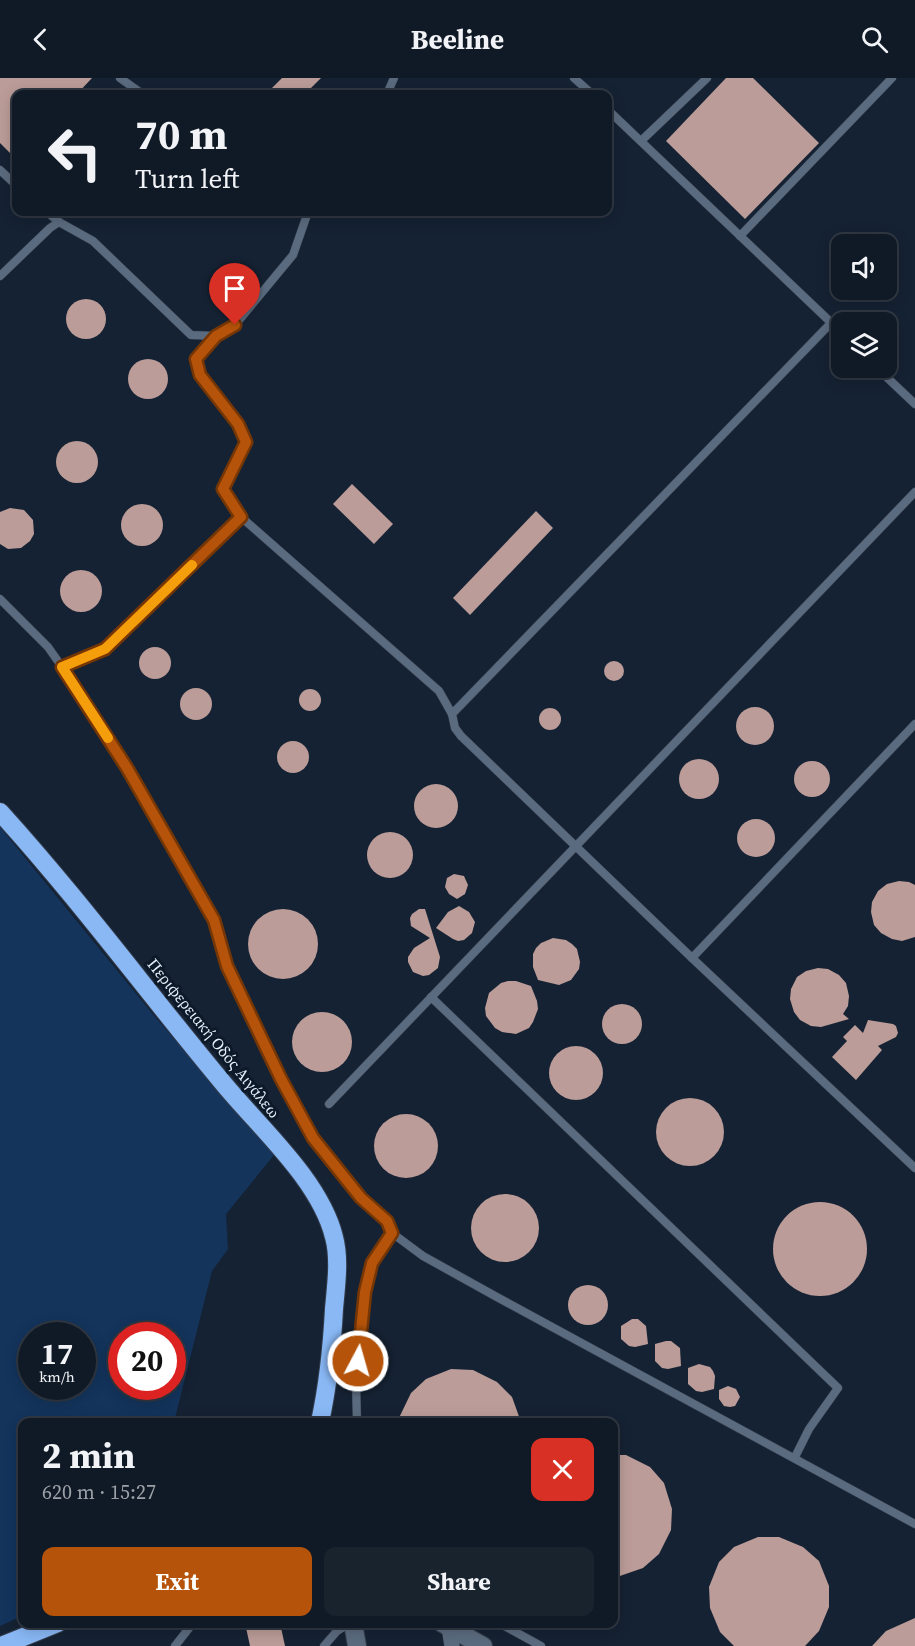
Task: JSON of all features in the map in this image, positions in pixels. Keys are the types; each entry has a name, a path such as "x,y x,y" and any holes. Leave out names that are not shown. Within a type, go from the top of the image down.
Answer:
{"highway":[{"name":"Περιφερειακή Οδός Αιγάλεω","path":"0,812 99,928 224,1085 293,1164 320,1202 335,1239 337,1281 331,1359 321,1418"},
{"path":"1,1646 46,1628"}],"main road":[{"path":"326,1398 330,1418"},
{"path":"345,1628 357,1646"},
{"path":"451,1628 483,1646"}],"street":[{"path":"447,1628 452,1646"}],"lane":[{"path":"120,78 137,90"},
{"path":"574,78 588,90"},
{"path":"641,141 706,78"},
{"path":"740,236 892,78"},
{"path":"452,714 831,323 612,114"},
{"path":"0,170 12,181"},
{"path":"52,216 93,241 191,334 216,336"},
{"path":"308,216 293,255 235,325 216,336 196,359 200,375 238,424 246,442 223,489 241,517 439,691 452,714 455,728 461,736 915,1168"},
{"path":"0,276 59,222"},
{"path":"888,378 915,404"},
{"path":"329,1104 915,492"},
{"path":"62,667 105,649 241,517"},
{"path":"0,599 48,647 127,768 214,920 227,966 281,1079 313,1138 361,1198 387,1221 392,1233 423,1256 464,1279 915,1524"},
{"path":"692,958 915,724"},
{"path":"431,997 838,1388 809,1429 795,1457"},
{"path":"357,1418 356,1382 365,1292 372,1263 392,1233"},
{"path":"175,1646 189,1628"},
{"path":"324,1646 340,1628"},
{"path":"509,1628 541,1646"}],"shaded area":[{"path":"0,827 151,1012 274,1155 226,1214 228,1249 212,1271 186,1374 186,1322 108,1322 108,1400 180,1400 175,1418 18,1418 18,1618 0,1626"}],"building":[{"path":"0,78 92,78 81,90 12,90 12,155 0,143"},
{"path":"282,78 321,78 309,90 270,90"},
{"path":"726,78 753,78 819,143 745,219 666,141"},
{"path":"86,299 100,305 106,319 100,333 86,339 72,333 66,319 72,305"},
{"path":"148,359 162,365 168,379 162,393 148,399 134,393 128,379 134,365"},
{"path":"77,441 92,447 98,462 92,477 77,483 62,477 56,462 62,447"},
{"path":"352,484 393,524 374,544 333,504"},
{"path":"142,504 157,510 163,525 157,540 142,546 127,540 121,525 127,510"},
{"path":"10,508 24,510 33,520 34,534 30,541 21,548 8,549 0,544 0,512"},
{"path":"536,511 553,528 470,615 453,598"},
{"path":"81,570 96,576 102,591 96,606 81,612 66,606 60,591 66,576"},
{"path":"155,647 166,652 171,663 166,674 155,679 144,674 139,663 144,652"},
{"path":"614,661 621,664 624,671 621,678 614,681 607,678 604,671 607,664"},
{"path":"196,688 207,693 212,704 207,715 196,720 185,715 180,704 185,693"},
{"path":"310,689 318,692 321,700 318,708 310,711 302,708 299,700 302,692"},
{"path":"755,707 768,713 774,726 768,739 755,745 742,739 736,726 742,713"},
{"path":"550,708 558,711 561,719 558,727 550,730 542,727 539,719 542,711"},
{"path":"293,741 304,746 309,757 304,768 293,773 282,768 277,757 282,746"},
{"path":"699,759 713,765 719,779 713,793 699,799 685,793 679,779 685,765"},
{"path":"812,761 825,766 830,779 825,792 812,797 799,792 794,779 799,766"},
{"path":"436,784 444,785 452,790 457,798 457,814 452,822 444,827 436,828 428,827 420,822 415,814 414,806 415,798 420,790 428,785"},
{"path":"756,819 770,824 775,838 770,852 756,857 742,852 737,838 742,824"},
{"path":"390,832 406,839 413,855 406,871 390,878 374,871 367,855 374,839"},
{"path":"454,874 464,876 468,885 465,894 457,899 449,894 445,887 447,878"},
{"path":"899,881 915,885 915,937 902,941 881,933 874,925 871,912 872,902 878,891 887,884"},
{"path":"459,906 469,912 475,922 472,933 464,940 458,941 436,928 448,912"},
{"path":"276,909 290,909 303,915 312,924 318,937 318,951 308,969 290,979 276,979 263,973 254,964 248,951 248,937 254,924 263,915"},
{"path":"419,909 425,909 440,957 438,968 429,975 423,976 413,972 408,962 408,957 414,948 430,938 411,926 410,918"},
{"path":"553,938 566,940 572,944 577,949 580,962 579,969 571,980 559,985 538,980 533,967 533,954 536,948"},
{"path":"818,968 828,969 839,975 846,983 849,996 848,1006 843,1014 849,1019 821,1027 811,1026 800,1020 794,1012 790,999 791,989 797,977 806,971"},
{"path":"508,981 531,986 537,1001 538,1009 533,1022 529,1028 516,1034 502,1032 495,1028 486,1016 485,1008 489,993 501,983"},
{"path":"622,1004 636,1010 642,1024 636,1038 622,1044 608,1038 602,1024 608,1010"},
{"path":"322,1012 339,1017 347,1025 352,1042 347,1059 339,1067 322,1072 305,1067 297,1059 292,1042 297,1025 305,1017"},
{"path":"868,1020 893,1024 898,1033 896,1037 878,1046 882,1050 856,1080 832,1057 847,1041 843,1037 855,1025 863,1033"},
{"path":"576,1046 595,1054 603,1073 595,1092 576,1100 557,1092 549,1073 557,1054"},
{"path":"697,1098 709,1104 718,1113 724,1125 722,1145 714,1156 697,1166 683,1166 666,1156 658,1145 656,1125 666,1108 677,1100"},
{"path":"406,1114 429,1123 438,1146 429,1169 406,1178 383,1169 374,1146 383,1123"},
{"path":"505,1194 518,1197 529,1204 536,1215 539,1228 536,1241 529,1252 518,1259 505,1262 492,1259 481,1252 474,1241 471,1228 474,1215 481,1204 492,1197"},
{"path":"820,1202 838,1206 853,1216 863,1231 867,1249 863,1267 853,1282 838,1292 820,1296 802,1292 787,1282 777,1267 773,1249 777,1231 787,1216 802,1206"},
{"path":"588,1285 596,1286 602,1291 607,1297 607,1313 602,1319 596,1324 588,1325 580,1324 574,1319 569,1313 568,1305 569,1297 574,1291 580,1286"},
{"path":"632,1319 638,1319 646,1326 648,1344 629,1346 621,1339 621,1326"},
{"path":"671,1341 680,1348 681,1366 662,1368 655,1361 655,1344"},
{"path":"699,1364 710,1367 713,1371 714,1389 696,1391 688,1384 688,1368"},
{"path":"451,1369 473,1370 497,1382 512,1397 520,1418 399,1418 411,1393 426,1379"},
{"path":"728,1386 736,1389 740,1397 735,1406 724,1406 719,1399 719,1390"},
{"path":"618,1455 626,1455 650,1467 664,1483 672,1509 671,1530 659,1554 643,1568 618,1577"},
{"path":"758,1537 779,1537 803,1547 819,1561 829,1586 829,1607 819,1631 805,1646 734,1646 720,1632 710,1608 709,1587 719,1562 734,1547"},
{"path":"915,1618 915,1646 872,1646 886,1631"},
{"path":"246,1628 281,1628 285,1646 250,1646"}],"slow traffic":[{"path":"108,738 62,667 105,649 192,565"}],"route":[{"path":"235,325 216,336 196,359 200,375 238,424 246,442 223,489 241,517 105,649 62,667 127,768 214,920 227,966 281,1079 313,1138 361,1198 387,1221 392,1233 372,1263 365,1292 358,1361"}]}
